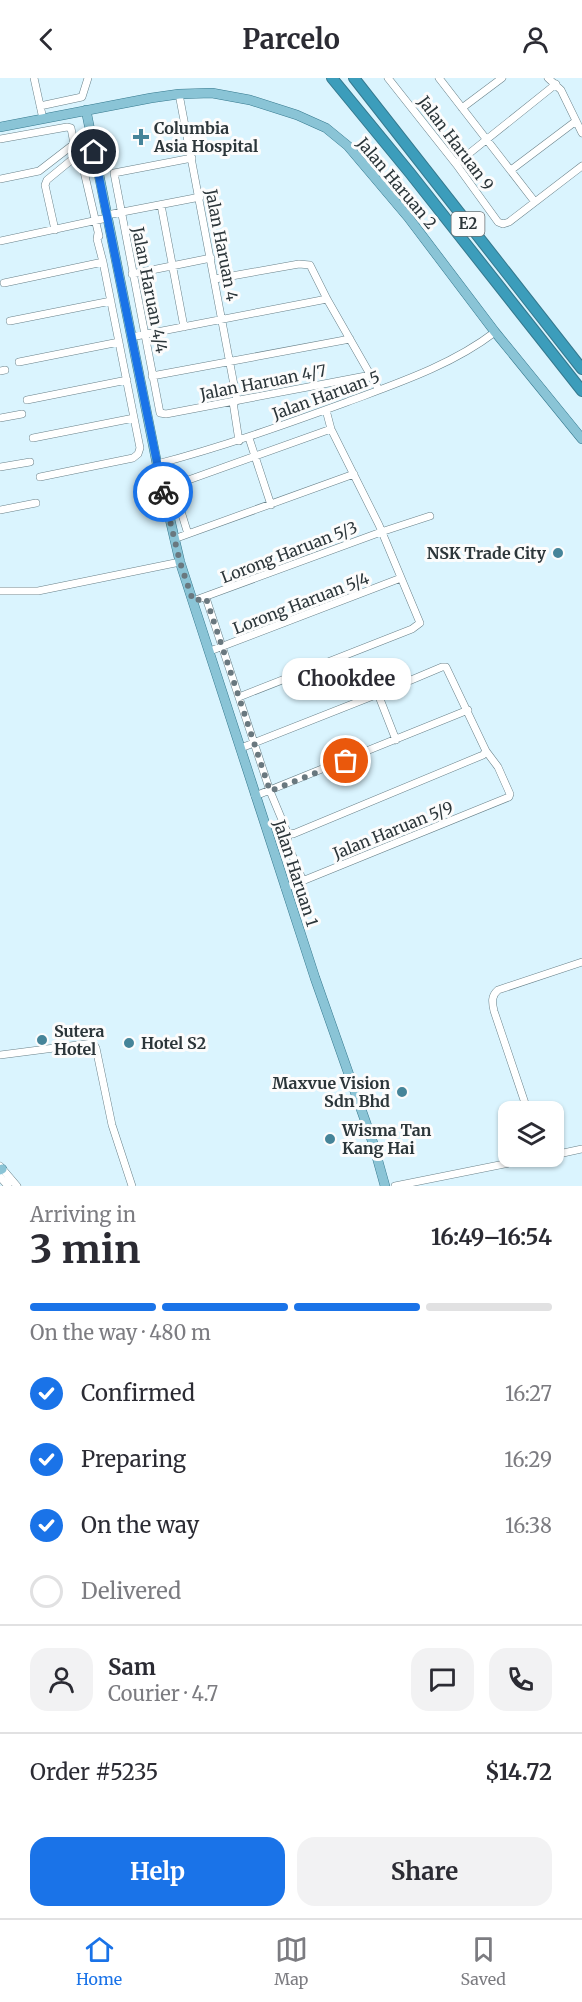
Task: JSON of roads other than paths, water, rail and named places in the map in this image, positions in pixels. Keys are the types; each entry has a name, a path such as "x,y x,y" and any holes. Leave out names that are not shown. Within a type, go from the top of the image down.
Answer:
{"highway":[{"name":"E2","path":"332,78 582,391"},
{"name":"E2","path":"354,78 582,369"}],"main road":[{"name":"Jalan Haruan 2","path":"0,127 179,94 228,95 250,100 297,115 326,128 348,146 383,187 495,332 582,439"},
{"name":"Jalan Haruan 1","path":"86,110 157,464 180,562 285,888 386,1186"}],"street":[{"path":"34,78 43,119"},
{"path":"39,105 82,98 88,78"},
{"name":"Jalan Haruan 9","path":"388,78 456,164 498,222 503,224 509,222 535,202"},
{"path":"439,78 535,202 582,166"},
{"path":"462,108 502,78"},
{"path":"548,78 556,84 582,133"},
{"path":"456,164 556,84"},
{"name":"Jalan Haruan 4","path":"179,94 231,362 238,441"},
{"path":"511,170 576,121"},
{"path":"0,140 67,127 71,128 74,144 39,171 0,178"},
{"path":"40,477 133,458 138,454 140,448 100,238 82,162 79,158 75,158 47,180 45,185 55,230"},
{"name":"Jalan Haruan 4/4","path":"160,413 114,172 192,158"},
{"path":"98,233 108,221 121,213 200,197"},
{"path":"161,205 184,327"},
{"path":"0,241 108,221"},
{"path":"132,274 211,258"},
{"path":"4,283 104,262"},
{"path":"215,279 307,264 312,268 379,390"},
{"path":"131,338 327,299"},
{"path":"10,321 111,301"},
{"name":"Jalan Haruan 5","path":"157,464 249,438 379,390 447,362 480,344 495,332"},
{"path":"152,376 350,339"},
{"path":"18,362 119,342"},
{"name":"Jalan Haruan 4/7","path":"160,413 166,414 371,375"},
{"path":"27,400 127,380"},
{"path":"239,697 402,633 420,623 381,532 331,429 326,410"},
{"path":"0,418 22,414"},
{"path":"33,438 134,418"},
{"path":"188,534 176,492 176,486 180,483 331,429"},
{"path":"249,438 271,505"},
{"path":"0,467 30,462"},
{"path":"174,539 354,474"},
{"path":"0,510 36,503"},
{"name":"Lorong Haruan 5/3","path":"193,601 430,516"},
{"path":"0,591 38,591 180,562"},
{"name":"Lorong Haruan 5/4","path":"210,651 223,648 402,578"},
{"name":"Lorong Haruan 5/3","path":"206,598 270,791 287,832 288,845 303,881"},
{"path":"241,748 446,667 486,752 293,834 287,832"},
{"path":"378,694 396,740"},
{"path":"255,796 468,710"},
{"name":"Jalan Haruan 5/9","path":"285,888 510,796 498,767 486,752"},
{"path":"524,1101 494,1011 492,999 494,993 582,962"},
{"path":"0,1055 93,1043 112,1125 132,1186"},
{"path":"564,1153 582,1149"},
{"path":"395,1186 498,1166"},
{"path":"0,1171 8,1186"},
{"path":"0,1171 17,1186"}],"place":[{"name":"Columbia Asia Hospital","path":"141,137"},
{"name":"NSK Trade City","path":"558,553"},
{"name":"Chookdee","path":"346,761"},
{"name":"Sutera Hotel","path":"42,1040"},
{"name":"Hotel S2","path":"129,1043"},
{"name":"Maxvue Vision Sdn Bhd","path":"402,1092"},
{"name":"Wisma Tan Kang Hai","path":"330,1139"}]}
